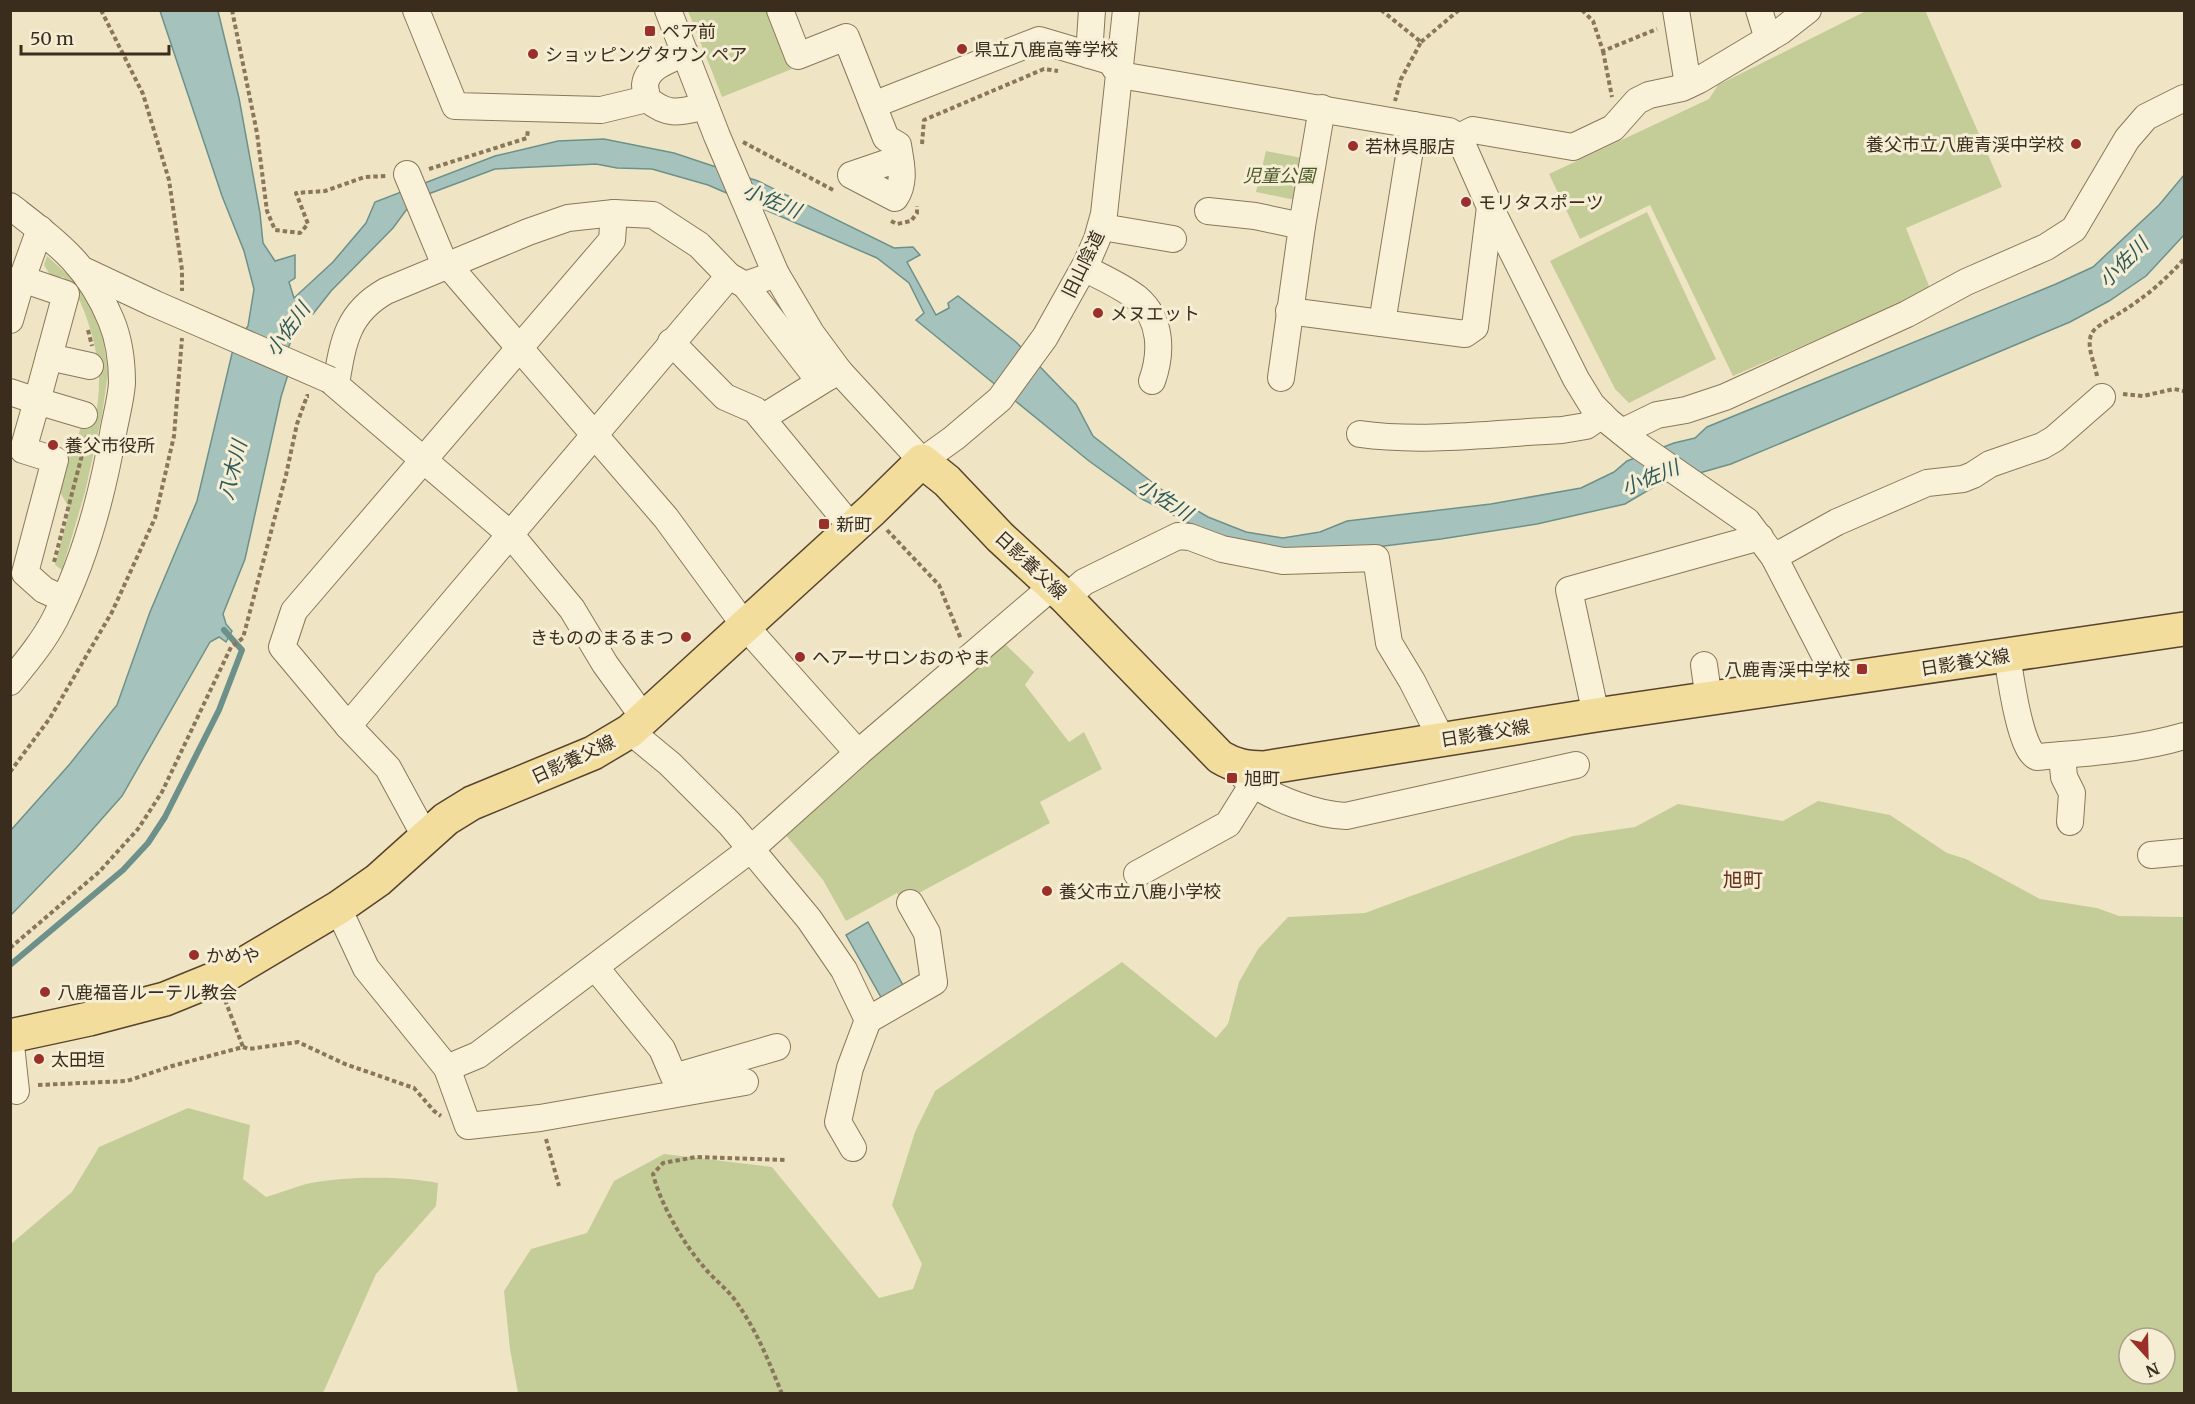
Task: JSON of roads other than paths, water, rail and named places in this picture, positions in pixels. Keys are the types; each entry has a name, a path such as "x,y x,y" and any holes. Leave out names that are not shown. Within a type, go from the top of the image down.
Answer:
{"main road":[{"name":"日影養父線","path":"10,1036 89,1019 165,999 229,973 338,908 378,880 446,819 472,803 593,753 637,724 862,519 922,461 947,481 999,537 1060,592 1206,745 1243,775 1248,768 1264,768 1596,716 2184,629"}],"street":[{"path":"416,10 455,106 601,110 647,99"},
{"path":"668,10 717,136 773,268 833,374 922,461"},
{"path":"780,10 798,56 846,37 886,138 898,145 911,159"},
{"path":"1089,55 1092,10"},
{"name":"旧山陰道","path":"922,461 954,438 1000,399 1045,337 1084,268 1102,227 1126,10"},
{"path":"1759,10 1768,39"},
{"path":"1459,137 1473,130 1573,147 1613,128 1637,101 1649,95 1688,85 1768,39 1808,10"},
{"path":"1677,16 1688,85"},
{"path":"873,105 1039,40 1110,61 1120,75 1449,131 1459,137 1490,207 1576,380 1592,405 1630,439 1747,521 1767,547 1838,681"},
{"path":"685,53 657,66 651,73 645,84 647,99 659,109 678,112 705,106"},
{"path":"1630,439 1657,415 1686,410 1725,397 1907,315 1966,282 2046,247 2074,229 2127,139 2146,117 2184,98"},
{"path":"1281,378 1289,311 1322,108"},
{"path":"1382,323 1402,124"},
{"path":"408,174 445,261 666,518 745,626 858,753"},
{"path":"10,206 62,247 85,271 112,323 121,362 122,385 110,452 78,568 40,645 10,682"},
{"path":"1289,311 1465,334 1475,327 1490,207"},
{"path":"1208,211 1255,216 1302,226"},
{"path":"333,382 343,344 358,313 371,300 445,261 568,218 614,213 653,215 699,245 737,280 814,374 833,374"},
{"path":"426,838 388,768 348,726 282,647 294,611 612,240 614,213"},
{"path":"1102,227 1173,239"},
{"path":"10,320 40,229"},
{"path":"348,726 671,342 737,280 773,268"},
{"path":"1084,268 1136,297 1145,305 1154,322 1159,339 1159,362 1152,381"},
{"path":"85,271 333,382 510,534 572,609 637,724 670,764 730,824 815,927 844,970 868,1020"},
{"path":"22,279 66,294 23,450 55,460 25,573 45,590 64,599"},
{"path":"112,323 125,312 150,302"},
{"path":"671,342 725,397 755,410 862,519"},
{"path":"49,357 90,366"},
{"path":"762,418 833,374"},
{"path":"10,392 84,415"},
{"path":"1596,716 1559,592 1767,547 1837,522 1926,483 1963,479 1974,475 1990,464 2043,446 2102,397"},
{"path":"1360,434 1412,437 1562,430 1586,426 1602,416"},
{"path":"447,1068 478,1055 751,849 858,753 970,658 1060,592 1178,536 1190,537 1222,549 1282,561 1376,558 1389,643 1412,681 1442,740"},
{"path":"2007,655 2020,725 2028,750 2032,755 2037,757 2102,752 2169,741 2184,736"},
{"path":"1704,665 1709,700"},
{"path":"2062,755 2064,777 2072,793 2070,822"},
{"path":"1137,874 1228,824 1243,775 1317,812 1346,816 1576,765"},
{"path":"2151,855 2184,852"},
{"path":"853,1148 838,1122 850,1068 868,1020 934,982 927,933 910,903"},
{"path":"338,908 366,968 447,1068 468,1126 540,1118 745,1082"},
{"path":"595,967 662,1049 674,1077 777,1047"},
{"path":"10,1036 16,1089"}],"water":[{"path":"160,11 218,11 239,98 260,213 263,243 275,261 295,255 295,278 289,282 294,298 333,262 366,223 375,202 495,156 558,141 604,139 674,153 758,181 894,248 913,247 920,255 907,262 936,315 949,308 948,303 958,296 1016,342 1076,404 1093,436 1162,490 1208,517 1246,532 1283,538 1320,532 1347,521 1491,504 1581,488 1614,472 1627,461 1674,443 1695,438 1707,427 2093,267 2159,205 2184,175 2184,235 2146,276 2109,301 2070,322 1731,464 1657,485 1625,504 1537,524 1441,539 1384,546 1285,551 1235,542 1193,525 1142,499 1089,461 916,320 924,313 909,283 877,258 708,185 652,169 617,168 596,164 495,169 431,193 407,209 393,228 331,291 313,314 302,314 287,351 290,368 281,397 245,559 223,614 226,624 232,631 226,642 219,637 210,642 122,796 76,848 11,915 11,830 69,765 117,705 150,612 197,501 234,345 248,326 254,289 244,251 222,196"},
{"path":"868,922 904,987 882,999 846,935"}],"waterway":[{"path":"10,965 123,870 148,843 165,817 219,710 242,650 224,630"}],"place":[{"name":"ペア前","path":"650,31"},
{"name":"県立八鹿高等学校","path":"962,49"},
{"name":"ショッピングタウン ペア","path":"533,54"},
{"name":"養父市立八鹿青渓中学校","path":"2076,144"},
{"name":"若林呉服店","path":"1353,146"},
{"name":"モリタスポーツ","path":"1466,202"},
{"name":"メヌエット","path":"1098,313"},
{"name":"養父市役所","path":"53,445"},
{"name":"新町","path":"824,524"},
{"name":"きもののまるまつ","path":"686,637"},
{"name":"ヘアーサロンおのやま","path":"800,657"},
{"name":"八鹿青渓中学校","path":"1862,669"},
{"name":"旭町","path":"1232,778"},
{"name":"養父市立八鹿小学校","path":"1047,891"},
{"name":"かめや","path":"194,955"},
{"name":"八鹿福音ルーテル教会","path":"45,992"},
{"name":"太田垣","path":"39,1059"}],"district":[{"name":"旭町","path":"1743,879"}],"park label":[{"name":"児童公園","path":"1279,175"}],"water label":[{"name":"小佐川","path":"772,200"},
{"name":"小佐川","path":"2123,262"},
{"name":"小佐川","path":"287,329"},
{"name":"八木川","path":"232,470"},
{"name":"小佐川","path":"1650,477"},
{"name":"小佐川","path":"1165,499"}]}
